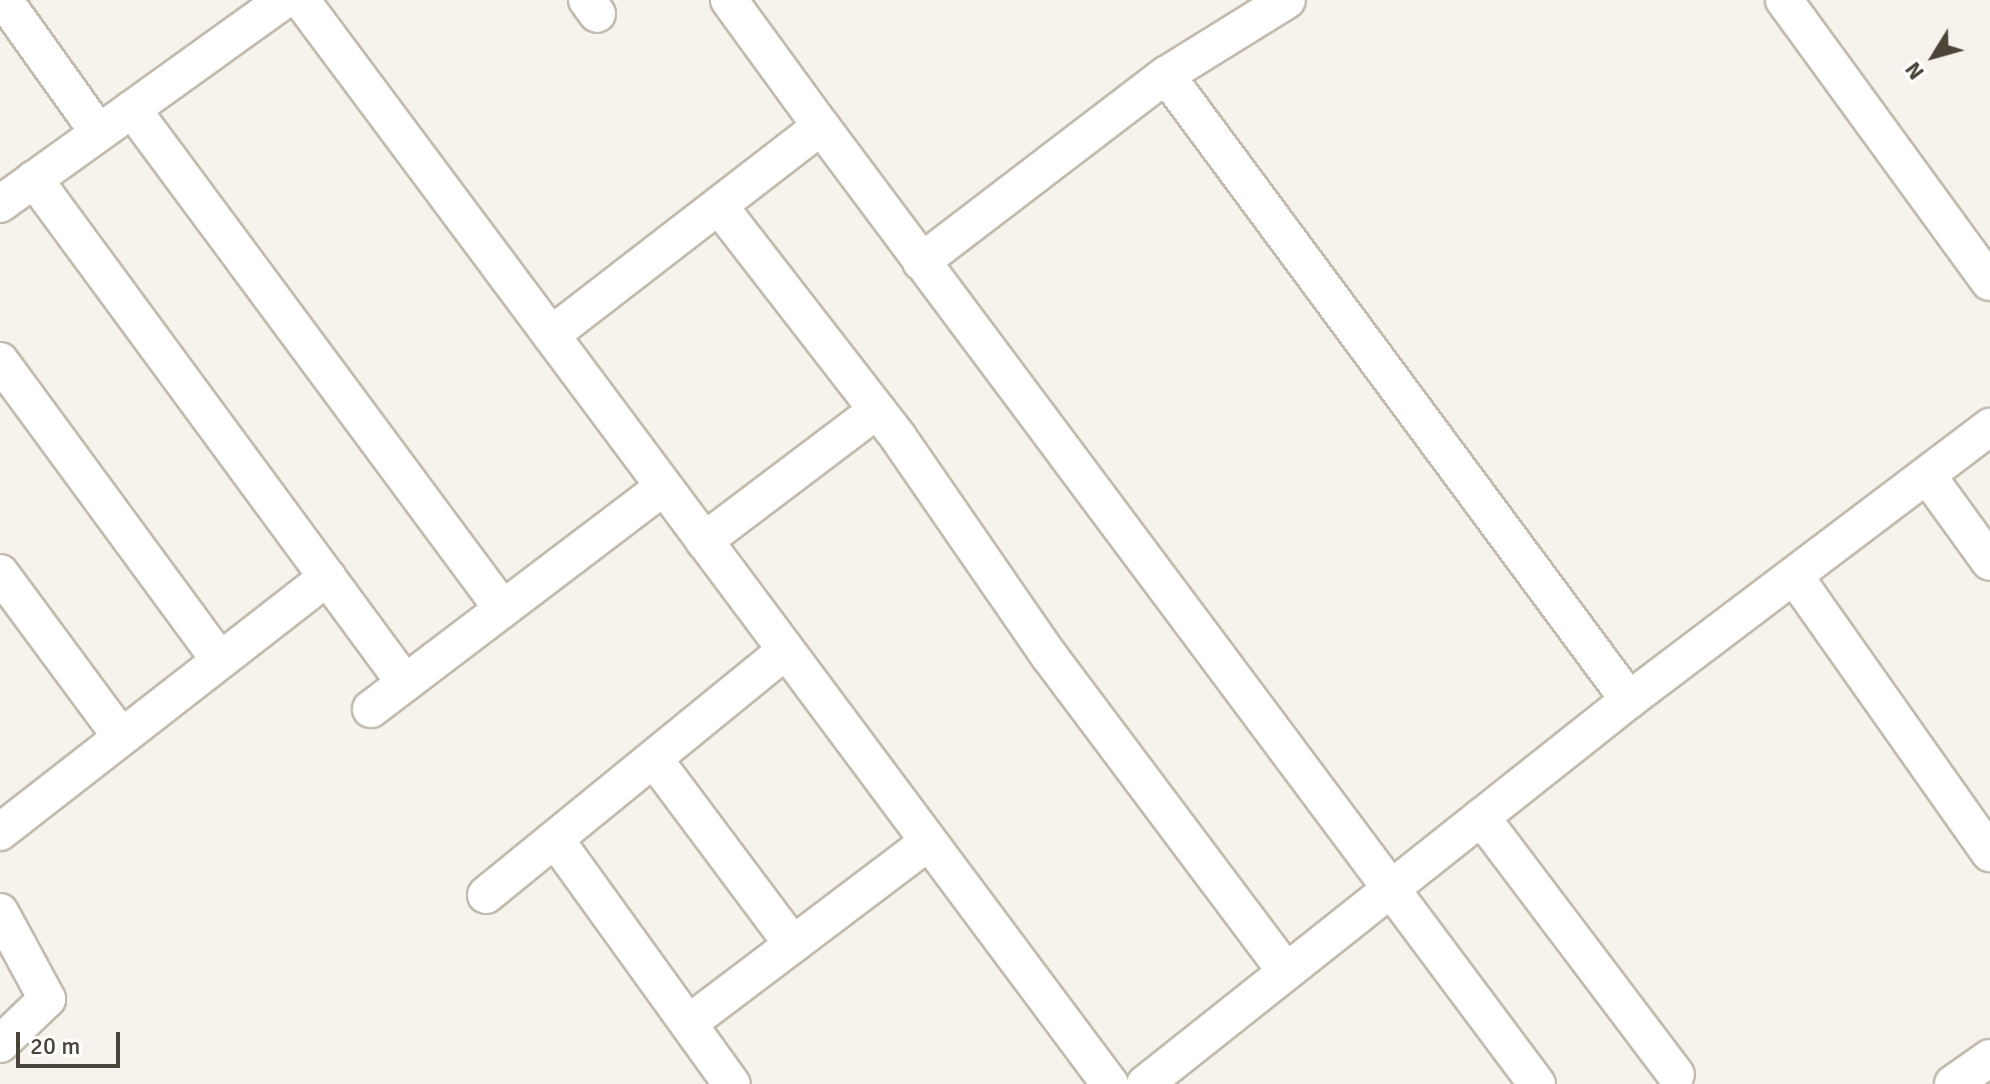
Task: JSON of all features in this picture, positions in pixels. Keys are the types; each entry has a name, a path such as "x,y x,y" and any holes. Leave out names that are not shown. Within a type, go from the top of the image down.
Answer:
{"street":[{"path":"4,0 99,133"},
{"path":"0,204 284,0"},
{"path":"301,0 1110,1084"},
{"path":"729,0 921,262 1537,1084"},
{"path":"921,262 1166,75 1287,0"},
{"path":"1784,0 1990,282"},
{"path":"1166,75 1629,700"},
{"path":"132,109 502,608"},
{"path":"551,335 821,126"},
{"path":"34,179 405,683"},
{"path":"719,206 877,410 1285,970"},
{"path":"0,361 218,658"},
{"path":"704,541 877,410"},
{"path":"1145,1084 1629,700 1990,427"},
{"path":"1927,475 1990,562"},
{"path":"371,709 663,487"},
{"path":"0,573 120,735"},
{"path":"0,832 218,658 327,577"},
{"path":"1795,577 1990,853"},
{"path":"486,895 785,651"},
{"path":"654,759 791,942"},
{"path":"1481,817 1676,1075"},
{"path":"555,839 732,1084"},
{"path":"689,1023 791,942 928,842"},
{"path":"0,912 47,999 41,1012 0,1044"},
{"path":"1953,1084 1990,1058"}]}
